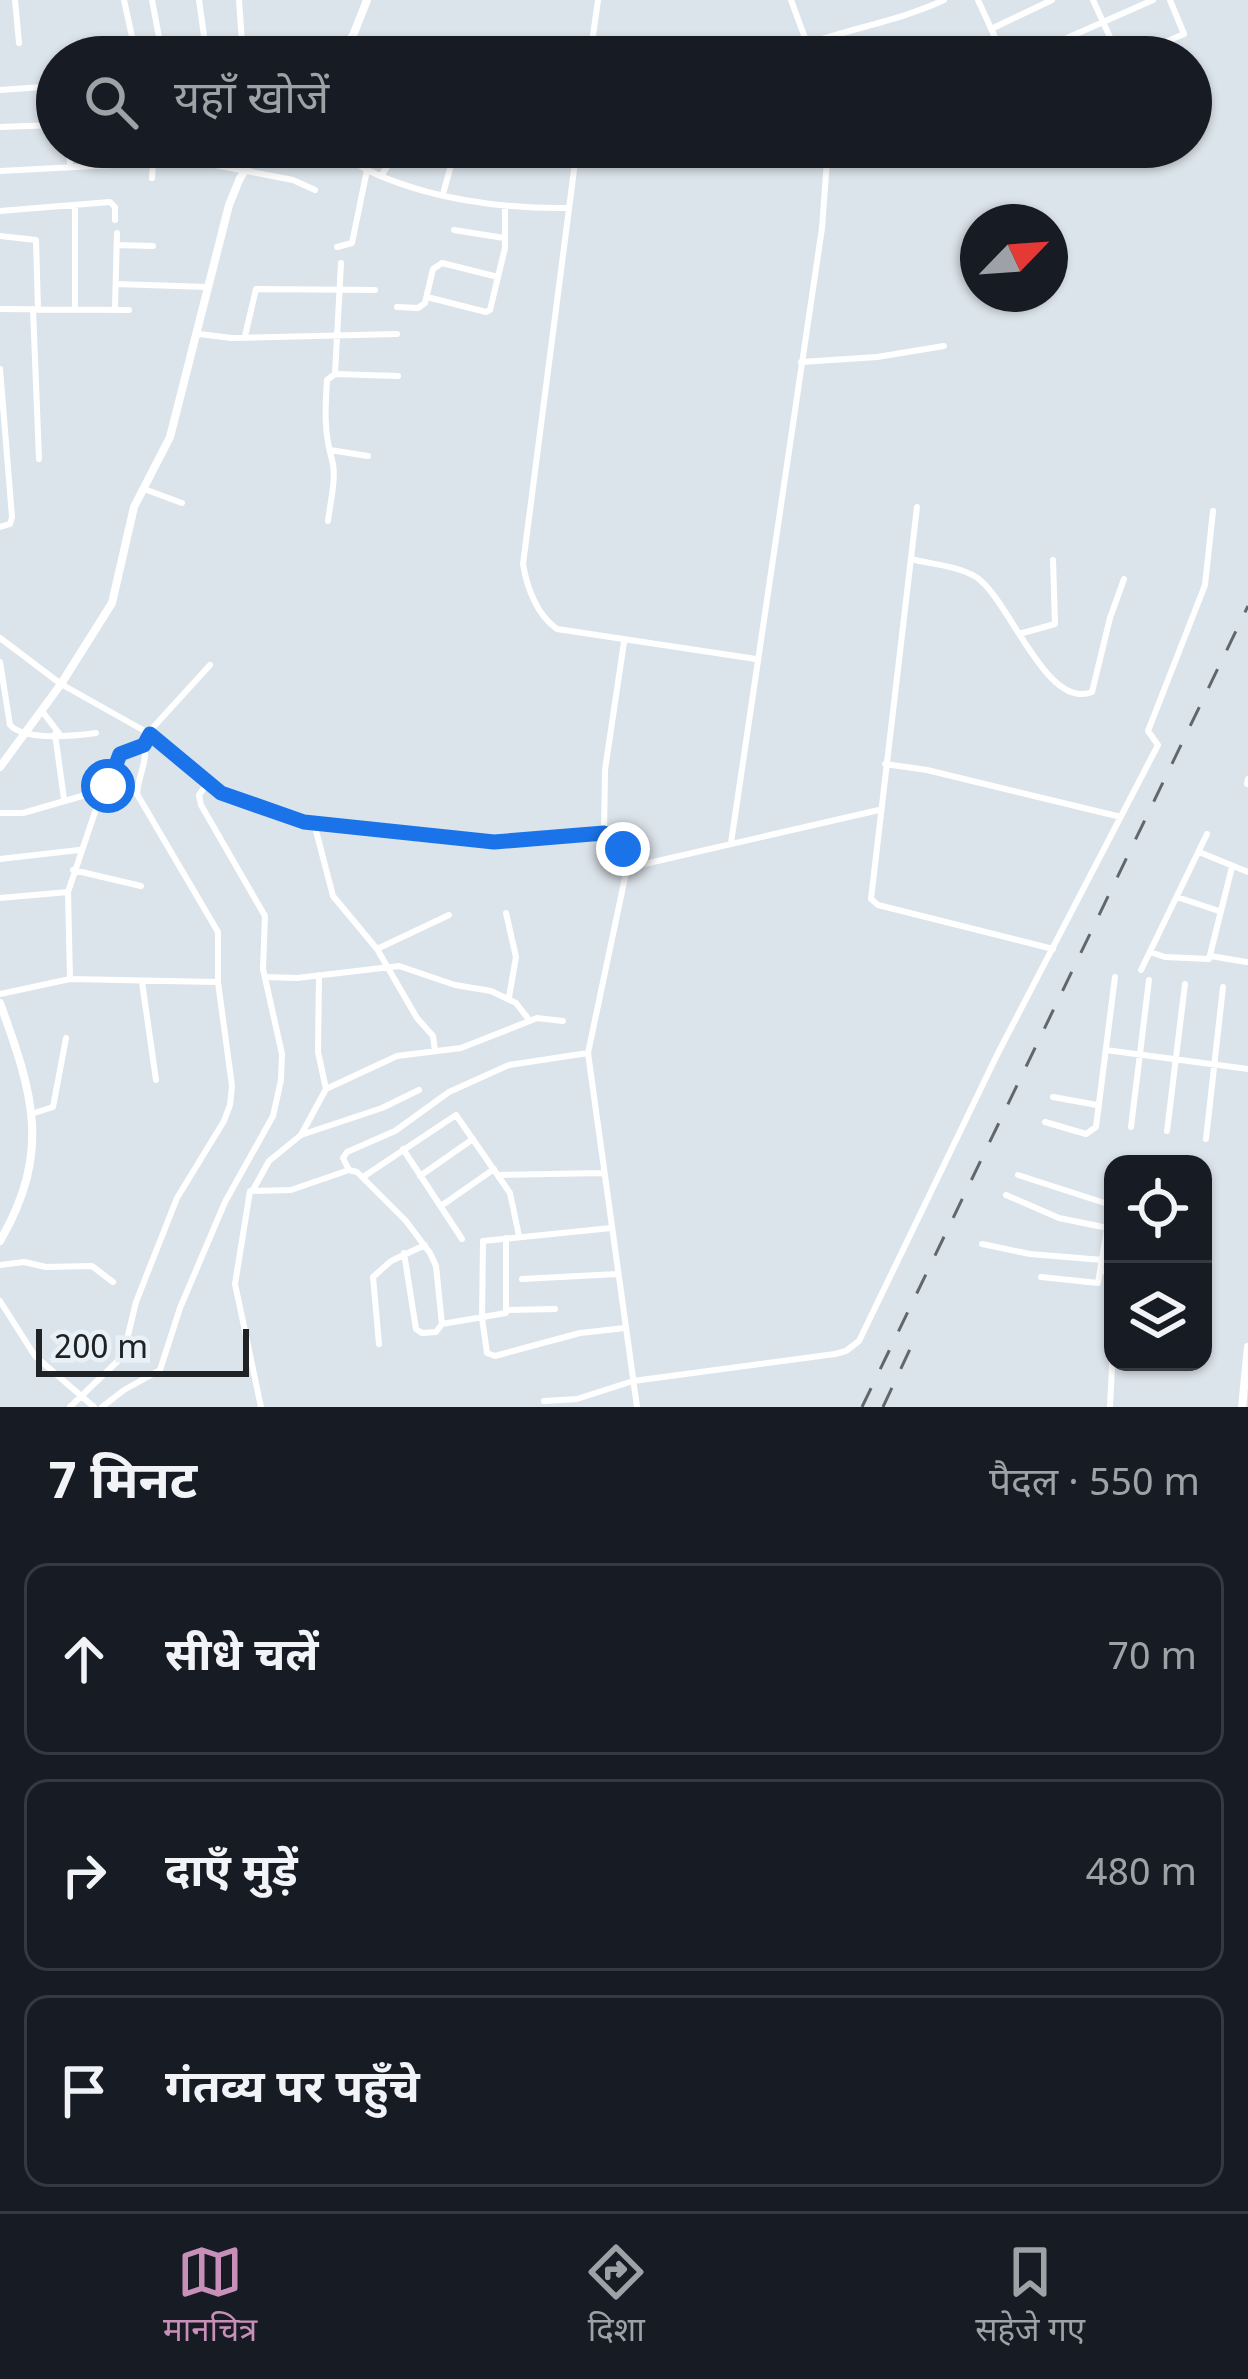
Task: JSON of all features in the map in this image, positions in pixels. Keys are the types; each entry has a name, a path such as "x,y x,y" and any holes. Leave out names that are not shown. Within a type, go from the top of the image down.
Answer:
{"street":[{"path":"0,1 13,0 20,43"},
{"path":"124,0 132,36"},
{"path":"152,0 159,36"},
{"path":"199,0 204,36"},
{"path":"239,0 242,36"},
{"path":"351,36 367,0"},
{"path":"593,36 598,0"},
{"path":"790,0 804,36"},
{"path":"831,36 905,17 944,0"},
{"path":"978,0 995,36"},
{"path":"991,28 1052,0"},
{"path":"1094,0 1110,36"},
{"path":"1073,36 1153,0"},
{"path":"1170,0 1184,34 1179,36"},
{"path":"0,90 36,87"},
{"path":"0,127 36,126"},
{"path":"0,171 52,168"},
{"path":"152,168 152,178"},
{"path":"234,168 293,180 315,190"},
{"path":"366,168 443,194 506,206 568,208"},
{"path":"382,173 385,168"},
{"path":"443,194 450,168"},
{"path":"574,168 524,564 530,589 549,624 569,633 757,659"},
{"path":"731,843 822,228 826,168"},
{"path":"0,767 112,603 134,507 170,437 229,205 245,170"},
{"path":"338,247 352,243 368,170"},
{"path":"0,211 112,203 115,220"},
{"path":"75,204 75,309"},
{"path":"427,297 486,312 498,277 506,206"},
{"path":"454,230 504,238"},
{"path":"114,310 117,233"},
{"path":"0,236 36,240 39,459"},
{"path":"117,245 153,246"},
{"path":"397,308 422,306 433,269 442,262 498,277"},
{"path":"335,374 341,263"},
{"path":"116,284 209,287"},
{"path":"245,336 254,290 375,290"},
{"path":"0,310 129,310"},
{"path":"199,334 397,334"},
{"path":"801,362 877,358 944,346"},
{"path":"0,369 12,520 0,527"},
{"path":"328,521 333,464 326,450 327,380 335,374 398,376"},
{"path":"326,450 368,455"},
{"path":"144,488 182,503"},
{"path":"917,507 870,894 874,903 1053,950"},
{"path":"544,1401 577,1399 633,1382 770,1364 853,1347 870,1324 929,1193 1158,745 1148,730 1205,585 1213,511"},
{"path":"911,559 979,579 1060,687 1076,694 1091,694 1124,579"},
{"path":"1019,634 1055,624 1053,560"},
{"path":"0,638 61,684 150,735 226,796 314,823 494,842 604,833 623,849 627,868 588,1053 637,1407"},
{"path":"604,833 605,770 624,642"},
{"path":"0,662 10,725 23,736 73,738 96,733"},
{"path":"0,813 23,813 108,786 121,753 144,745 210,665"},
{"path":"42,711 58,735 64,799"},
{"path":"70,1407 123,1356 136,1302 176,1198 230,1105 232,1086 214,922 137,794 147,758 144,745"},
{"path":"885,764 1121,817"},
{"path":"70,979 68,892 96,809 94,765"},
{"path":"0,1300 35,1356 98,1407 160,1370 216,1221 273,1116 282,1054 265,976 265,916 201,806 199,795 207,781"},
{"path":"627,868 880,810"},
{"path":"314,823 334,896 377,949 417,1018 433,1036 435,1051"},
{"path":"1141,970 1207,834"},
{"path":"0,859 79,850"},
{"path":"1199,852 1248,872"},
{"path":"1211,956 1232,867"},
{"path":"74,870 142,886"},
{"path":"0,898 68,892"},
{"path":"1177,896 1220,911"},
{"path":"506,913 516,958 508,998"},
{"path":"377,949 449,914"},
{"path":"1150,952 1246,962"},
{"path":"265,976 388,966 425,972 508,998 530,1021"},
{"path":"319,975 318,1052 326,1089"},
{"path":"1045,1122 1090,1133 1096,1127 1115,977"},
{"path":"0,994 70,979 218,982"},
{"path":"1131,1126 1149,980"},
{"path":"142,982 156,1080"},
{"path":"1167,1131 1185,984"},
{"path":"1206,1139 1223,987"},
{"path":"0,1003 34,1113 33,1144 19,1197 0,1241"},
{"path":"301,1135 326,1089 397,1056 461,1048 543,1017 563,1021"},
{"path":"34,1113 53,1107 66,1038"},
{"path":"1106,1050 1248,1069"},
{"path":"404,1253 416,1329 422,1334 436,1332 442,1324 436,1266 425,1245 363,1177 349,1169 344,1158 347,1152 395,1131 449,1092 509,1065 588,1053"},
{"path":"261,1407 236,1284 247,1220 246,1197 269,1161 301,1135 382,1108 419,1090"},
{"path":"1053,1097 1099,1106"},
{"path":"363,1177 454,1114 512,1197 519,1236"},
{"path":"420,1175 473,1139"},
{"path":"403,1149 462,1239"},
{"path":"254,1190 292,1190 349,1169"},
{"path":"441,1206 496,1172 603,1172"},
{"path":"1018,1174 1104,1201"},
{"path":"1006,1196 1059,1218 1104,1227"},
{"path":"610,1228 482,1243 487,1353 491,1357 590,1330 625,1328"},
{"path":"442,1324 504,1315 506,1238"},
{"path":"982,1244 1030,1254 1103,1259"},
{"path":"379,1344 372,1281 383,1267 425,1245"},
{"path":"1041,1277 1096,1285 1104,1253"},
{"path":"0,1265 92,1266 112,1282"},
{"path":"522,1279 617,1274"},
{"path":"506,1310 555,1309"},
{"path":"1242,1407 1248,1347"},
{"path":"1110,1407 1112,1371"}],"railway":[{"path":"862,1407 1248,606"},
{"path":"883,1407 911,1347"}],"route":[{"path":"108,786 120,754 144,745 150,734 221,793 304,822 494,842 604,833 623,849"}]}
